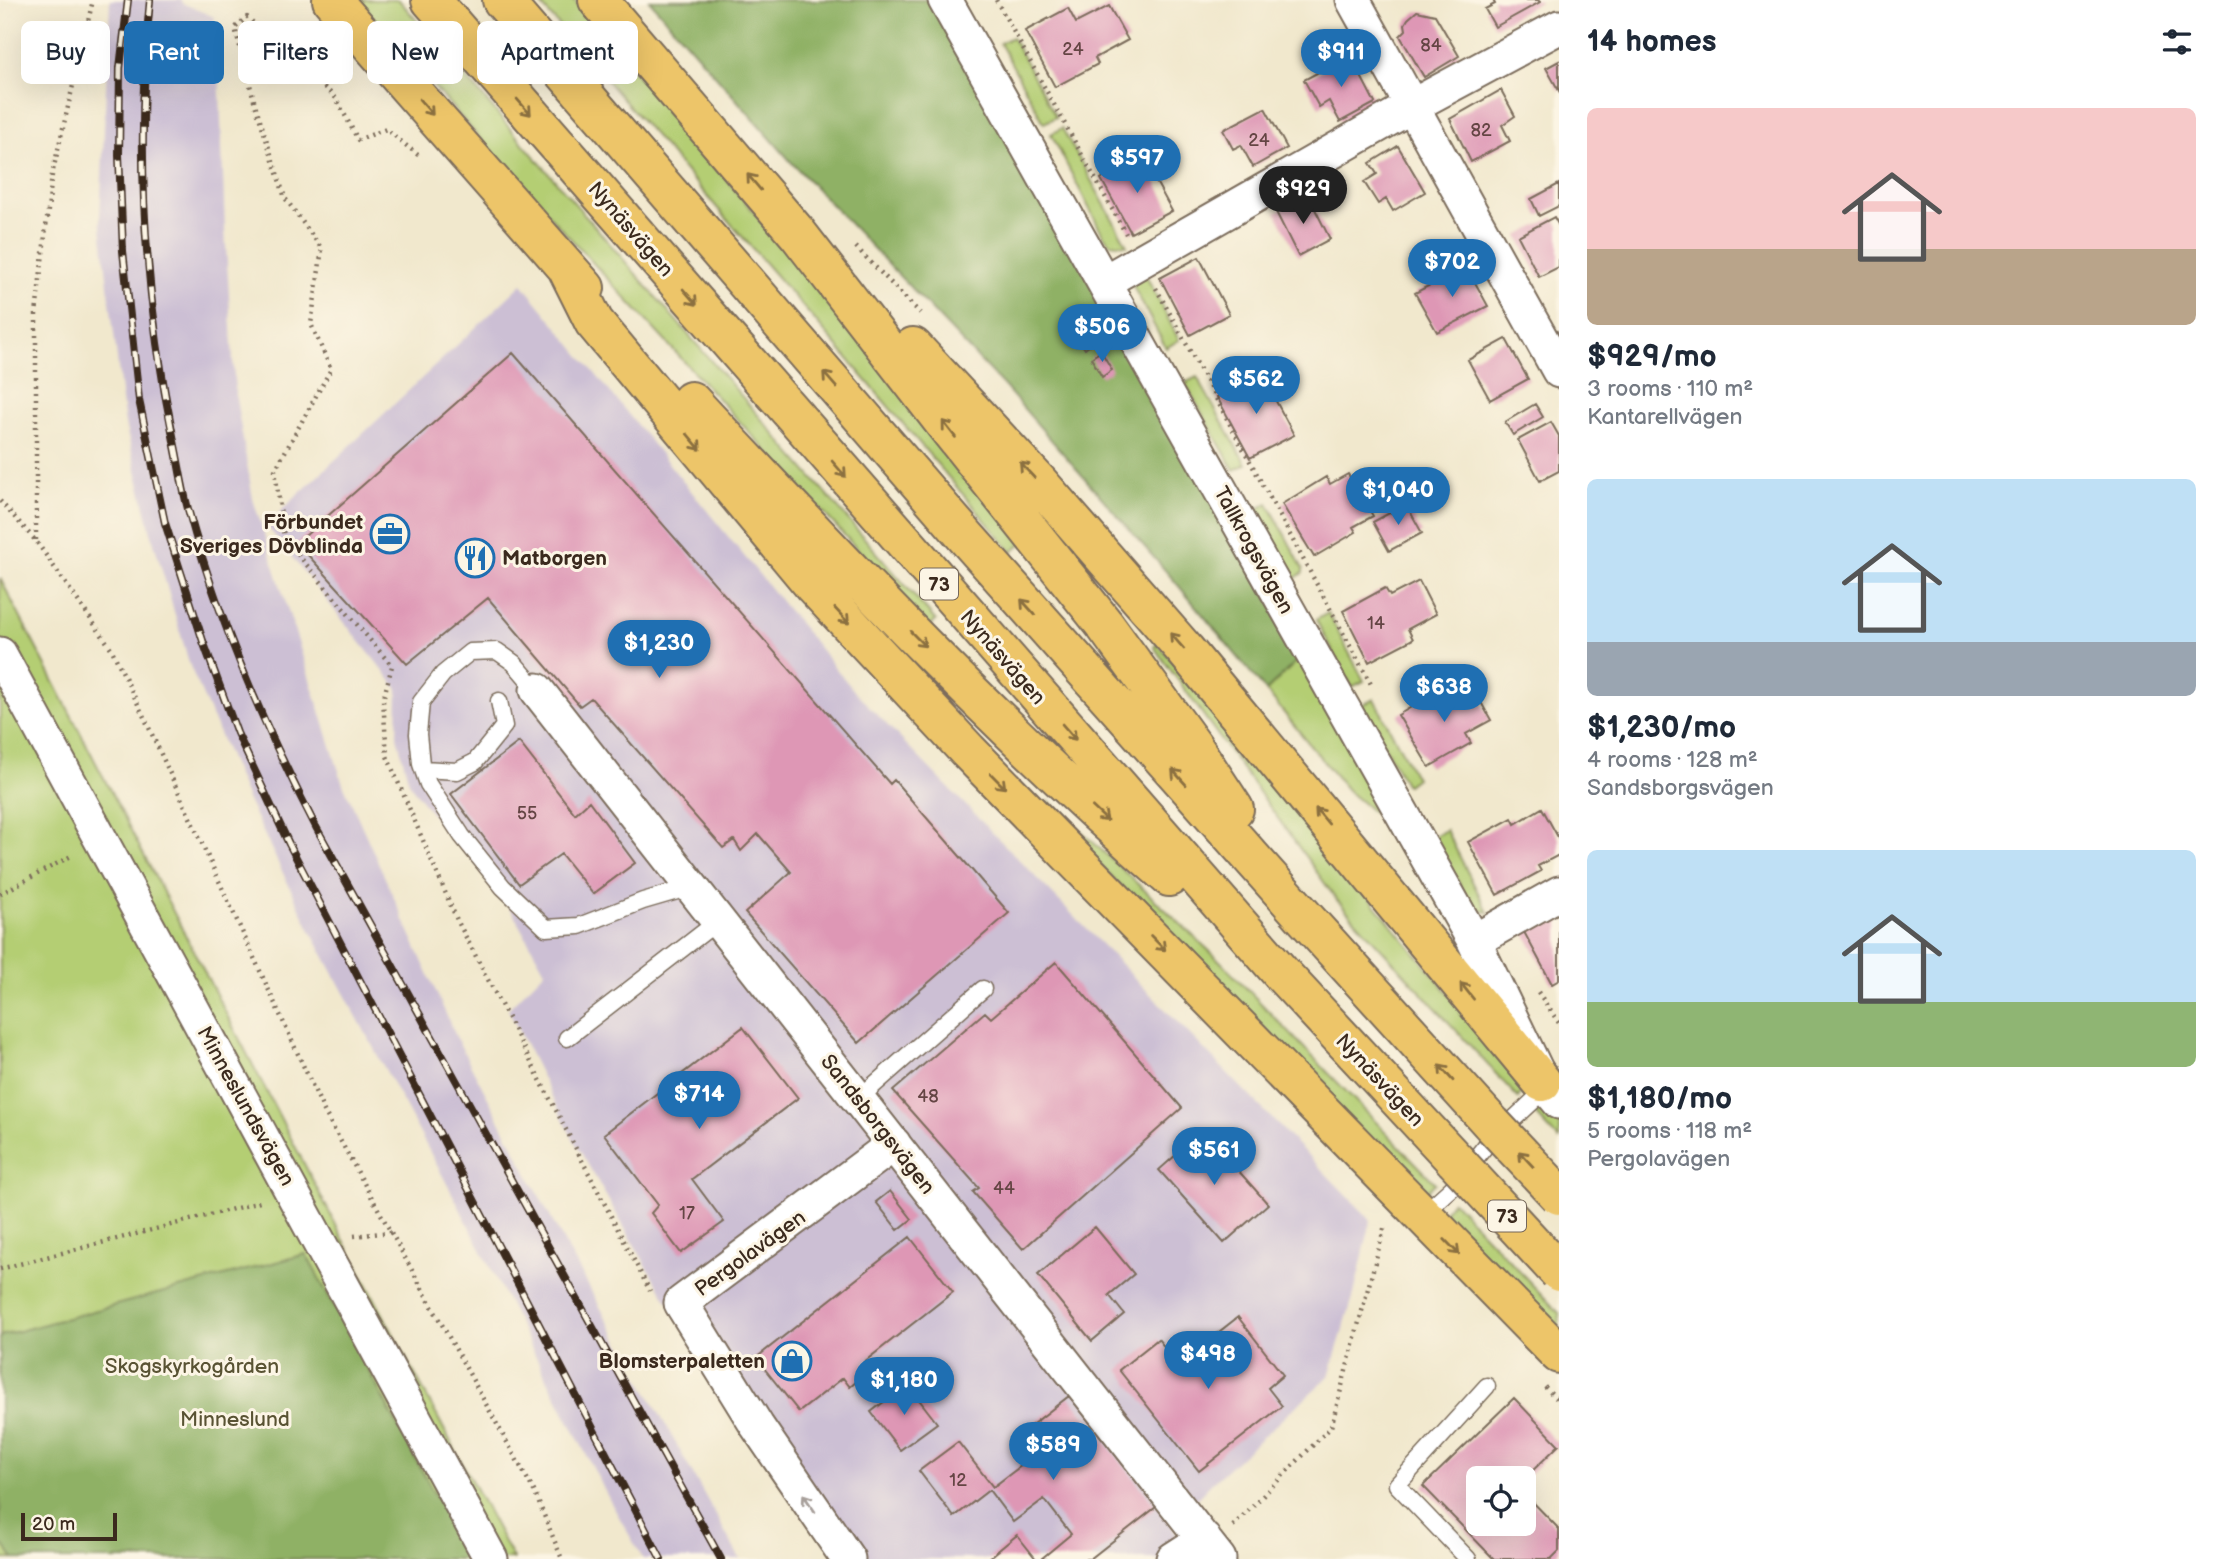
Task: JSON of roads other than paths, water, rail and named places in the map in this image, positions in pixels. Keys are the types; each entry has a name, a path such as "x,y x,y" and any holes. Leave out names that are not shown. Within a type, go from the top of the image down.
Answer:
{"highway":[{"path":"332,0 568,270 859,581 1033,752 1123,836 1282,974"},
{"name":"Nynäsvägen","path":"431,0 1282,974 1559,1272"},
{"name":"73","path":"502,0 966,537 1306,919 1559,1195"},
{"path":"598,0 798,234 944,424 1104,624 1192,745 1306,919"},
{"path":"798,234 926,361 1040,484 1185,650 1549,1090"},
{"path":"568,270 594,322 814,586 968,751 1188,973 1404,1218 1559,1354"}],"street":[{"name":"Tallkrogsvägen","path":"945,0 1474,941 1549,1090"},
{"path":"1353,0 1559,371"},
{"path":"1104,282 1412,106 1559,27"},
{"name":"Minneslundsvägen","path":"0,654 491,1559"},
{"name":"Sandsborgsvägen","path":"537,690 1212,1549"},
{"path":"1474,941 1559,893"},
{"name":"Pergolavägen","path":"848,1559 667,1299 894,1144"},
{"path":"1173,1559 1212,1549"}],"lane":[{"path":"537,690 514,663 497,651 470,652 443,674 421,702 418,734 423,769 428,784 462,836 503,887 546,929 579,926 643,901 691,887"},
{"path":"423,769 457,771 475,762 504,726 499,701"},
{"path":"567,1038 718,921"},
{"path":"858,1099 983,989"},
{"path":"1404,1218 1452,1188 1487,1144 1549,1090"},
{"path":"1468,1559 1397,1485 1487,1386"}],"railway":[{"path":"128,0 120,68 119,155 123,251 139,400 165,523 203,641 237,733 289,844 661,1559"},
{"path":"150,0 145,55 143,166 155,332 186,501 228,632 260,711 316,827 721,1559"}],"place":[{"name":"Förbundet Sveriges Dövblinda","path":"390,534"},
{"name":"Matborgen","path":"475,558"},
{"name":"Blomsterpaletten","path":"792,1361"}],"park label":[{"name":"Skogskyrkogården","path":"192,1366"},
{"name":"Minneslund","path":"235,1419"}]}
